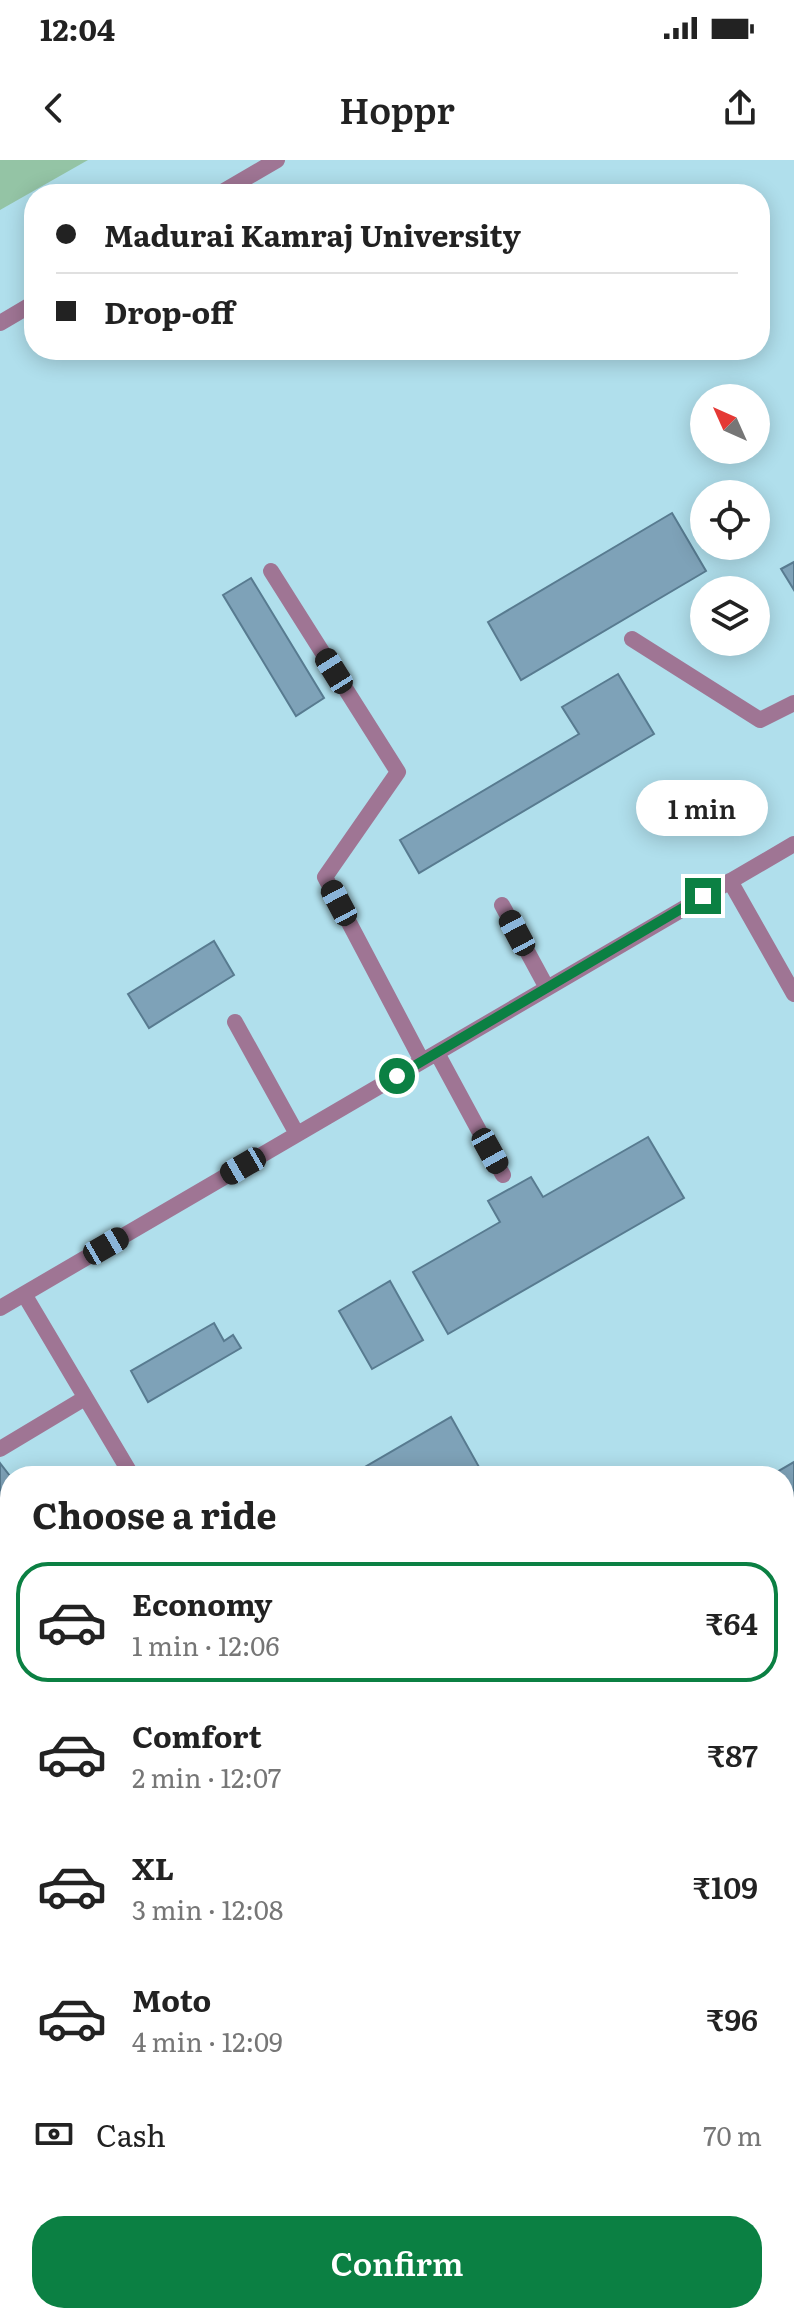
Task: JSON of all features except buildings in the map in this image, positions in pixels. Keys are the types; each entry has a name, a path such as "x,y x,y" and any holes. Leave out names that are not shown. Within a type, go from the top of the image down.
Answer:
{"lane":[{"path":"236,184 277,160"},
{"path":"0,323 24,309"},
{"path":"271,571 398,772 325,877 429,1057 503,1175"},
{"path":"632,639 760,720 794,703"},
{"path":"0,1308 794,844"},
{"path":"730,881 794,994"},
{"path":"502,905 547,988"},
{"path":"235,1022 297,1134"},
{"path":"24,1294 126,1466"},
{"path":"0,1449 85,1398"}],"green space":[{"path":"0,160 88,160 46,184 24,184 24,196 0,210"}],"route":[{"path":"397,1076 703,896"}]}
